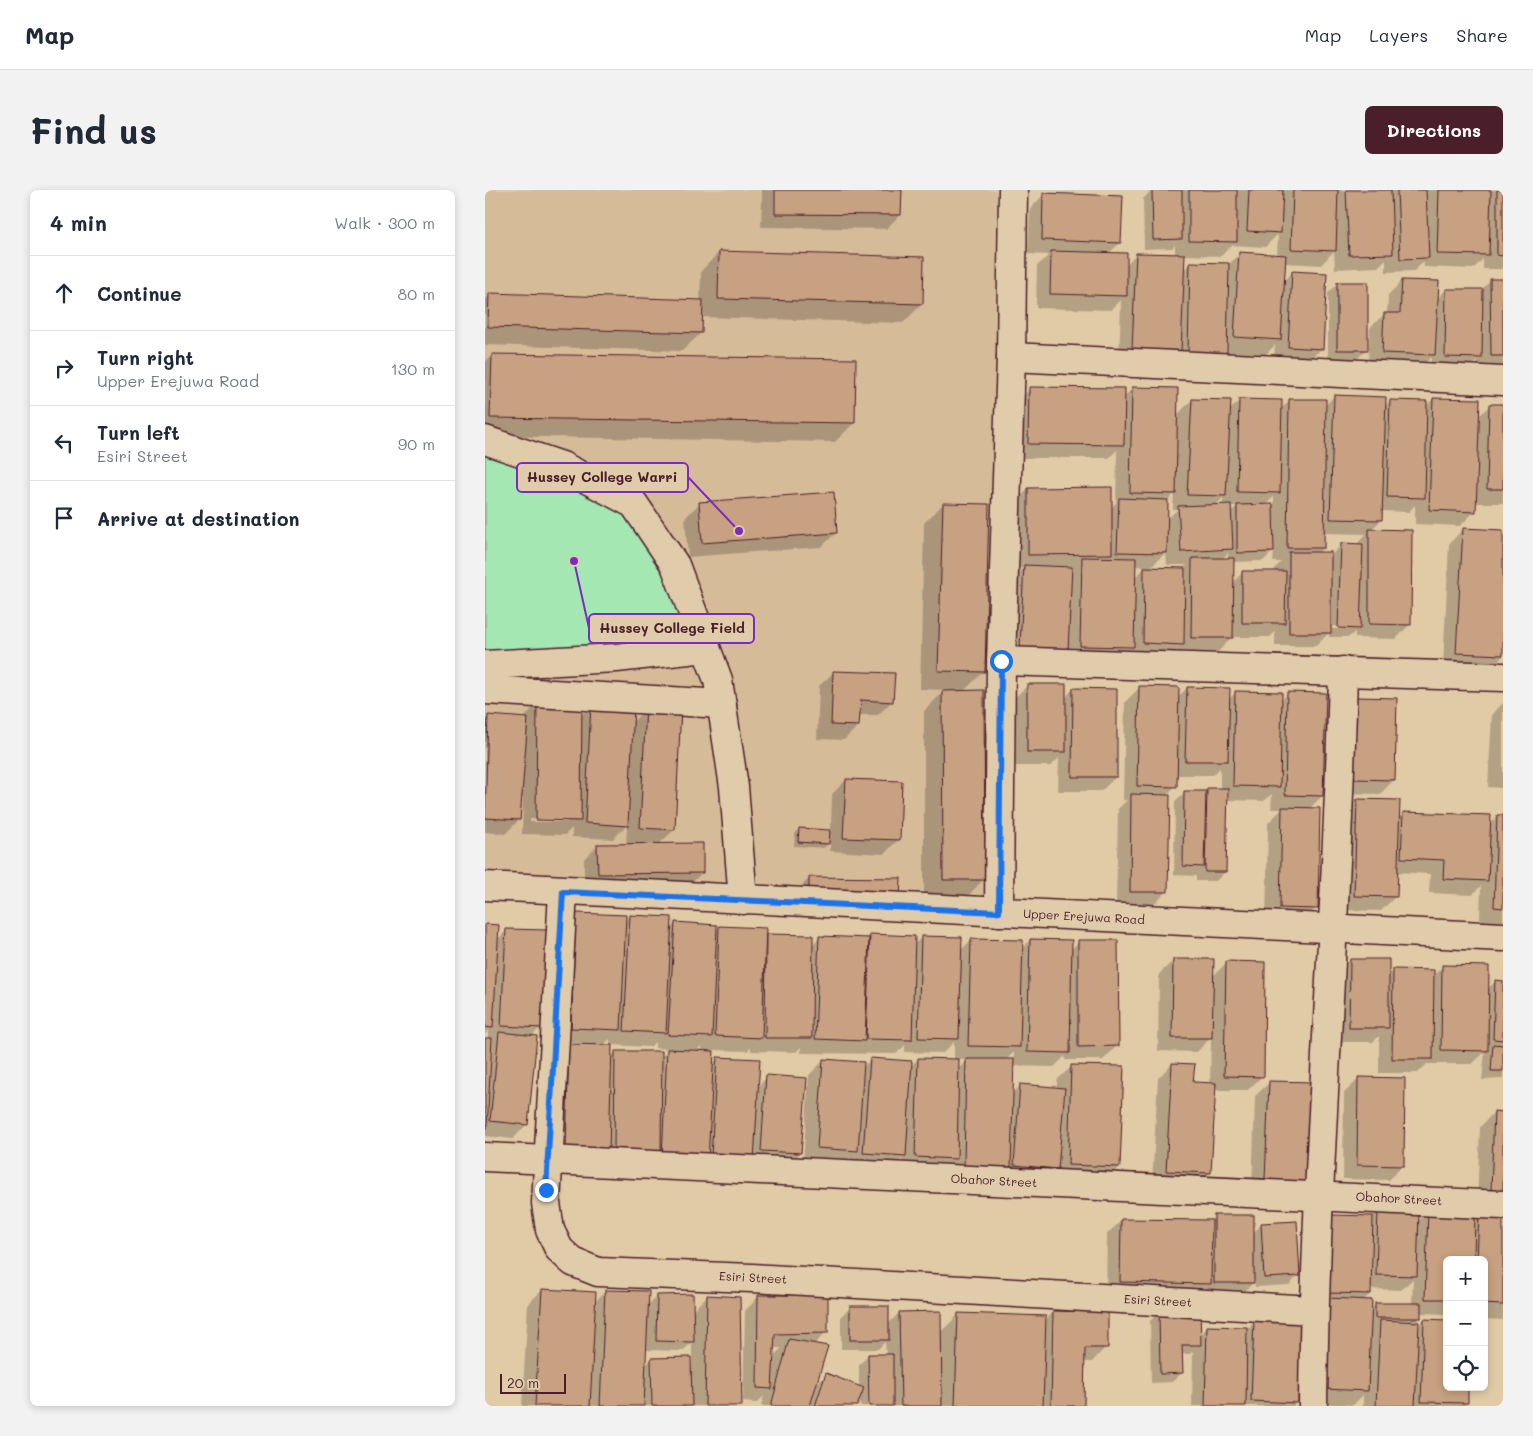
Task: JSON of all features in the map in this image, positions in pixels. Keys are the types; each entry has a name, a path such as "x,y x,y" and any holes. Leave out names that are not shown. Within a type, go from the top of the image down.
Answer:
{"street":[{"path":"999,912 1001,661 1011,358 1013,190"},
{"path":"1011,358 1503,381"},
{"path":"485,440 562,466 634,504 675,565 718,680 734,787 743,900"},
{"path":"485,665 616,658 706,648"},
{"path":"1001,661 1503,677"},
{"path":"1313,1406 1314,1310 1321,1195 1331,930 1341,802 1343,671"},
{"path":"485,690 722,704"},
{"name":"Upper Erejuwa Road","path":"485,886 563,892 1503,937"},
{"name":"Esiri Street","path":"563,892 546,1203 550,1230 559,1249 573,1262 599,1272 752,1278 1314,1310"},
{"name":"Obahor Street","path":"485,1157 1503,1205"}],"shaded area":[{"path":"485,190 997,190 991,892 988,907 485,873"}],"green space":[{"path":"485,446 605,498 648,538 700,645 485,657"}],"building":[{"path":"775,190 902,190 901,215 775,214"},
{"path":"1152,190 1182,190 1182,239 1153,240"},
{"path":"1189,190 1237,190 1237,242 1189,241"},
{"path":"1249,190 1283,190 1281,233 1247,231"},
{"path":"1293,190 1338,190 1336,251 1291,249"},
{"path":"1346,190 1391,190 1393,254 1349,255"},
{"path":"1397,190 1426,190 1429,258 1400,259"},
{"path":"1439,190 1491,190 1489,255 1437,254"},
{"path":"1497,190 1503,190 1503,256 1497,255"},
{"path":"1043,193 1123,196 1121,243 1042,240"},
{"path":"719,251 924,257 923,304 718,299"},
{"path":"1051,251 1127,253 1127,296 1050,294"},
{"path":"1239,252 1286,255 1281,340 1234,337"},
{"path":"1136,253 1185,254 1181,352 1132,350"},
{"path":"1190,262 1229,263 1227,353 1188,352"},
{"path":"1292,271 1327,273 1323,349 1288,347"},
{"path":"1490,279 1503,279 1503,356 1491,356"},
{"path":"1402,280 1439,281 1435,355 1382,353 1384,313 1400,313"},
{"path":"1337,282 1368,282 1368,350 1337,350"},
{"path":"1446,289 1483,289 1482,358 1445,357"},
{"path":"489,293 703,300 702,333 488,327"},
{"path":"492,354 856,359 855,423 490,418"},
{"path":"1029,387 1125,388 1124,445 1028,444"},
{"path":"1132,387 1178,388 1176,494 1130,493"},
{"path":"1334,395 1386,397 1382,520 1330,519"},
{"path":"1433,398 1480,399 1476,512 1429,510"},
{"path":"1192,399 1231,400 1226,496 1187,495"},
{"path":"1239,399 1282,400 1280,493 1237,492"},
{"path":"1289,399 1326,399 1324,548 1287,548"},
{"path":"1390,400 1427,401 1425,498 1387,497"},
{"path":"1489,404 1503,404 1503,489 1487,489"},
{"path":"1112,487 1112,554 1028,555 1028,488"},
{"path":"834,492 837,533 702,543 699,502"},
{"path":"1119,498 1168,500 1167,553 1117,552"},
{"path":"943,503 989,504 985,672 938,671"},
{"path":"1231,504 1233,549 1181,552 1178,506"},
{"path":"1273,504 1274,552 1237,553 1237,505"},
{"path":"1463,528 1503,530 1503,655 1456,653"},
{"path":"1369,529 1412,530 1411,625 1369,624"},
{"path":"1341,543 1363,544 1360,629 1338,628"},
{"path":"1289,552 1331,552 1331,633 1289,633"},
{"path":"1082,557 1136,558 1134,647 1080,646"},
{"path":"1192,558 1234,558 1233,638 1191,638"},
{"path":"1024,565 1072,567 1068,650 1020,648"},
{"path":"1144,567 1185,568 1184,645 1143,643"},
{"path":"1242,571 1286,571 1285,623 1242,623"},
{"path":"833,671 895,673 893,702 861,700 859,726 831,725"},
{"path":"1027,684 1066,684 1066,752 1027,752"},
{"path":"1139,686 1179,687 1177,787 1137,786"},
{"path":"1187,687 1230,688 1228,761 1185,761"},
{"path":"1073,688 1117,689 1117,777 1072,777"},
{"path":"984,690 985,880 943,880 942,691"},
{"path":"1235,691 1282,692 1280,787 1233,786"},
{"path":"1287,692 1326,693 1323,796 1285,795"},
{"path":"1356,697 1397,698 1395,780 1354,779"},
{"path":"537,701 582,702 581,821 536,820"},
{"path":"591,704 634,706 628,826 585,823"},
{"path":"646,706 681,708 675,830 640,828"},
{"path":"488,715 528,718 520,820 485,818"},
{"path":"846,779 902,781 900,840 843,838"},
{"path":"1207,788 1228,788 1226,872 1205,872"},
{"path":"1184,791 1206,791 1204,867 1183,866"},
{"path":"1131,794 1170,795 1168,892 1130,892"},
{"path":"1357,799 1400,800 1397,897 1354,896"},
{"path":"1282,807 1320,808 1318,909 1280,908"},
{"path":"1403,812 1491,815 1488,881 1443,879 1444,860 1401,858"},
{"path":"1497,815 1503,815 1503,908 1494,907"},
{"path":"799,828 830,830 829,844 798,842"},
{"path":"703,843 703,873 598,874 597,844"},
{"path":"809,877 901,878 900,898 809,897"},
{"path":"576,913 626,915 621,1030 571,1028"},
{"path":"630,915 672,917 666,1033 624,1031"},
{"path":"675,922 717,925 712,1037 668,1035"},
{"path":"485,924 499,925 493,1028 485,1027"},
{"path":"719,926 766,928 762,1038 715,1036"},
{"path":"506,929 547,930 542,1028 501,1026"},
{"path":"766,934 813,935 812,1038 765,1038"},
{"path":"870,934 915,936 912,1040 866,1039"},
{"path":"819,936 869,938 865,1041 815,1039"},
{"path":"921,936 962,937 959,1039 918,1038"},
{"path":"971,939 1023,940 1020,1047 968,1046"},
{"path":"1030,939 1072,940 1070,1053 1027,1052"},
{"path":"1078,940 1118,940 1119,1046 1078,1047"},
{"path":"1173,959 1214,959 1212,1038 1172,1038"},
{"path":"1350,959 1389,959 1389,1028 1349,1028"},
{"path":"1226,961 1265,962 1264,1077 1224,1076"},
{"path":"1442,965 1489,966 1488,1051 1441,1050"},
{"path":"1393,969 1434,970 1433,1059 1392,1059"},
{"path":"1495,980 1503,981 1503,1040 1493,1039"},
{"path":"499,1032 537,1036 528,1125 490,1121"},
{"path":"485,1038 492,1038 487,1128 485,1127"},
{"path":"569,1044 612,1045 609,1150 566,1148"},
{"path":"1493,1044 1503,1045 1503,1071 1491,1071"},
{"path":"667,1049 714,1051 708,1160 662,1157"},
{"path":"615,1051 662,1051 661,1151 614,1150"},
{"path":"717,1057 760,1059 754,1160 711,1157"},
{"path":"870,1058 912,1061 906,1156 863,1153"},
{"path":"918,1058 959,1059 957,1159 915,1157"},
{"path":"823,1059 864,1062 858,1151 817,1148"},
{"path":"966,1059 1014,1059 1011,1167 964,1166"},
{"path":"1172,1063 1195,1064 1193,1082 1216,1083 1211,1173 1166,1171"},
{"path":"1071,1065 1124,1066 1120,1167 1068,1165"},
{"path":"766,1075 807,1078 801,1153 761,1151"},
{"path":"1358,1077 1405,1078 1404,1166 1357,1165"},
{"path":"1269,1081 1313,1082 1309,1181 1265,1180"},
{"path":"1020,1084 1065,1088 1058,1169 1014,1165"},
{"path":"1494,1111 1503,1112 1503,1191 1491,1191"},
{"path":"1378,1209 1419,1211 1417,1276 1376,1275"},
{"path":"1428,1210 1475,1212 1474,1256 1443,1256 1443,1299 1425,1299"},
{"path":"1479,1214 1503,1215 1503,1305 1488,1304 1488,1256 1477,1256"},
{"path":"1214,1215 1254,1215 1254,1283 1214,1283"},
{"path":"1330,1215 1373,1216 1371,1294 1327,1293"},
{"path":"1121,1219 1212,1220 1211,1284 1120,1282"},
{"path":"1297,1221 1300,1276 1264,1278 1261,1223"},
{"path":"542,1289 596,1292 590,1406 535,1406"},
{"path":"605,1290 649,1291 644,1406 600,1406"},
{"path":"693,1294 694,1342 656,1341 657,1295"},
{"path":"707,1295 740,1297 742,1406 705,1406"},
{"path":"758,1295 828,1295 828,1333 775,1334 772,1389 757,1388"},
{"path":"1327,1298 1372,1300 1368,1391 1324,1389"},
{"path":"1375,1303 1421,1303 1421,1318 1375,1318"},
{"path":"850,1306 889,1306 889,1340 850,1340"},
{"path":"1159,1310 1200,1310 1201,1345 1182,1345 1183,1373 1160,1374"},
{"path":"941,1311 942,1406 901,1406 899,1312"},
{"path":"1053,1311 1108,1312 1108,1348 1085,1348 1084,1406 1051,1406"},
{"path":"958,1313 1046,1316 1043,1406 955,1406"},
{"path":"1424,1319 1443,1320 1443,1391 1468,1391 1468,1403 1421,1402"},
{"path":"1254,1320 1301,1322 1298,1403 1251,1401"},
{"path":"1380,1320 1419,1322 1415,1406 1376,1406"},
{"path":"1207,1326 1247,1327 1246,1406 1205,1406"},
{"path":"789,1339 828,1346 810,1406 771,1406"},
{"path":"868,1354 893,1354 893,1406 869,1406"},
{"path":"691,1357 692,1406 652,1406 651,1358"},
{"path":"826,1373 864,1388 857,1406 815,1406"}],"place":[{"name":"Hussey College Warri","path":"739,531"},
{"name":"Hussey College Field","path":"574,561"}],"route":[{"path":"546,1190 563,892 999,912 1001,661"}]}
